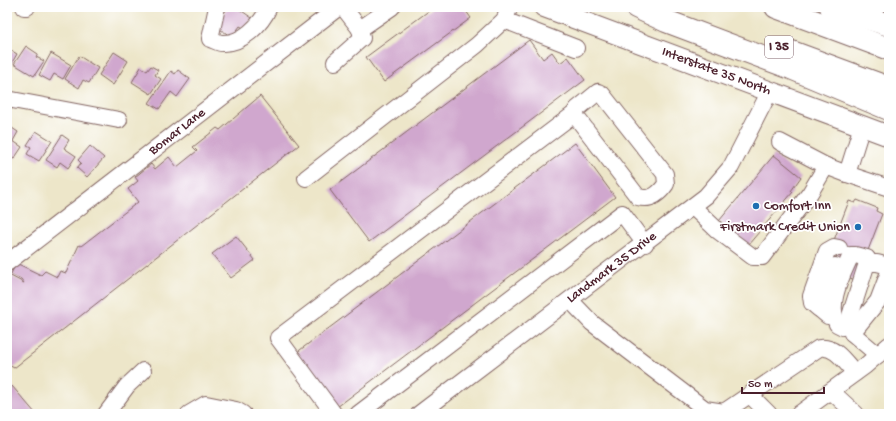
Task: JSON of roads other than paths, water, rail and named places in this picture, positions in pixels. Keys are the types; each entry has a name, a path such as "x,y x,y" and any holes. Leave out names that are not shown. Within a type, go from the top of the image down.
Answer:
{"highway":[{"path":"636,7 666,21 792,68 889,109"},
{"name":"I 35","path":"670,7 889,88"},
{"path":"776,7 889,49"},
{"path":"831,7 889,25"}],"main road":[{"name":"Interstate 35 North","path":"544,7 889,136"}],"street":[{"path":"217,7 210,39 220,44 235,41 250,33 264,17 269,7"},
{"name":"Bomar Lane","path":"12,260 339,7"},
{"path":"335,62 362,38 360,29 343,7"},
{"path":"360,29 392,7"},
{"path":"306,178 477,45 507,14 576,48"},
{"name":"Landmark 35 Drive","path":"419,414 645,244 706,196 731,167 770,91"},
{"path":"334,414 278,338 574,114 598,92 602,94 665,174 666,184 658,194 645,199 638,197 574,114"},
{"path":"7,99 119,120"},
{"path":"847,174 862,126"},
{"path":"780,142 826,166 889,188"},
{"path":"692,207 717,230 753,257 762,257 810,193 826,166"},
{"path":"358,414 622,213 638,197"},
{"path":"622,213 645,244"},
{"path":"799,414 884,350 836,322 826,308 836,277 846,254 864,258"},
{"path":"836,322 878,301 864,258"},
{"path":"836,322 843,315 864,258"},
{"path":"570,300 592,323 705,409 724,412 819,348 827,346 833,349 855,373"},
{"path":"106,414 127,386 143,371"},
{"path":"831,391 852,413"},
{"path":"750,395 769,414"},
{"path":"189,414 206,404 236,410 243,414"}],"place":[{"name":"Comfort Inn","path":"756,206"},
{"name":"Firstmark Credit Union","path":"858,227"}]}
